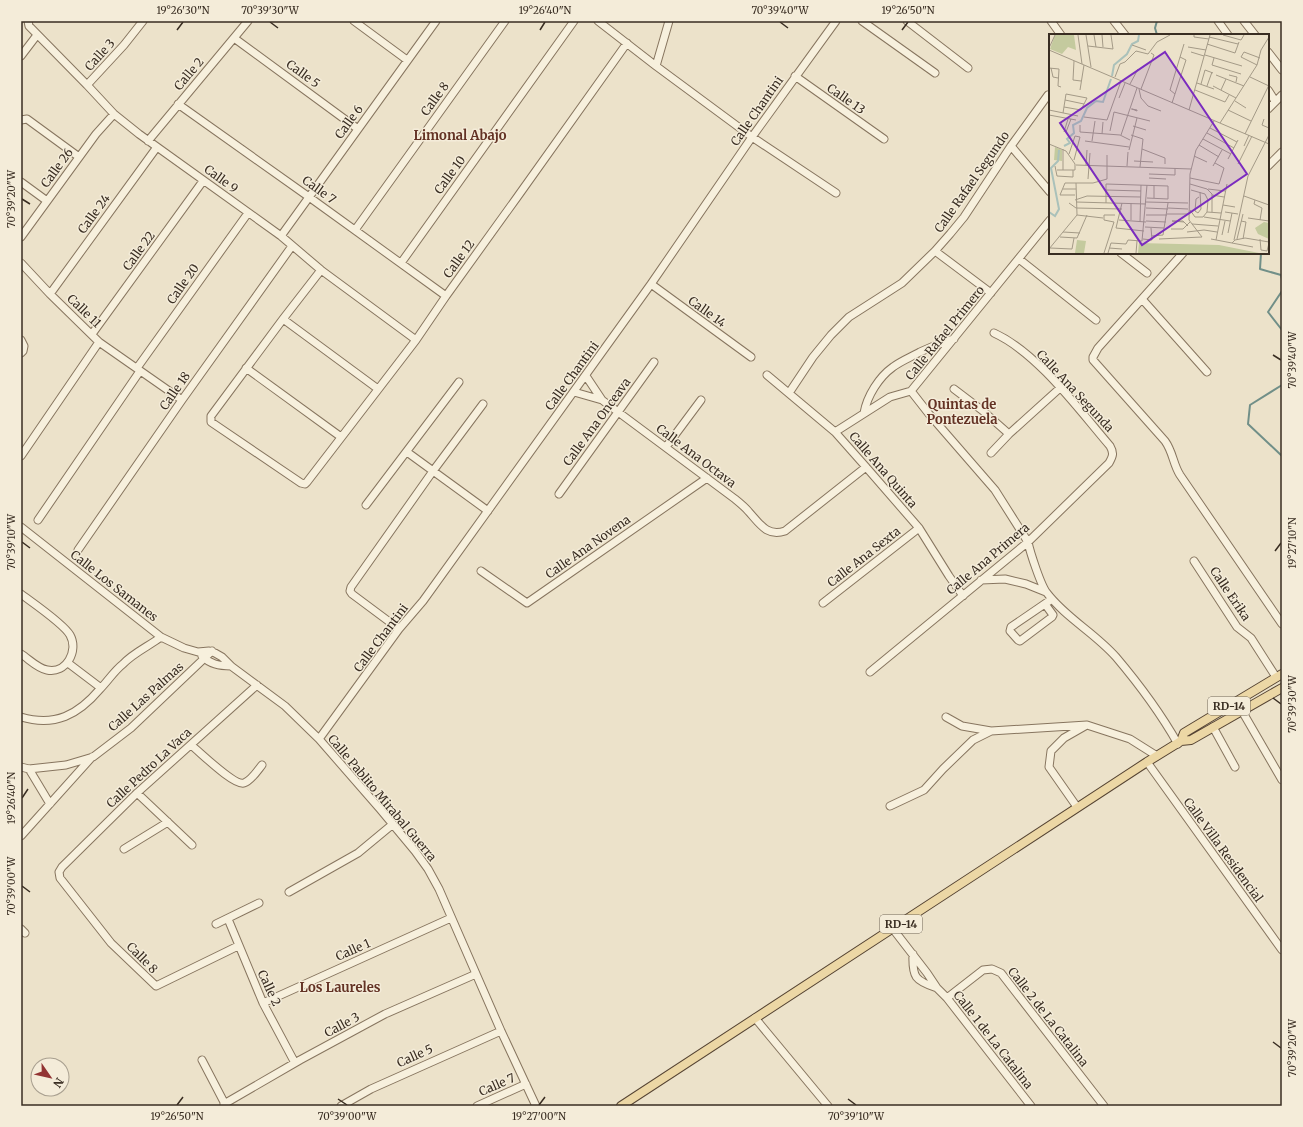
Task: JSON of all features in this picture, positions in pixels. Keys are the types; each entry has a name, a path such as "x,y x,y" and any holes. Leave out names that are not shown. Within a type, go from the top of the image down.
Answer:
{"main road":[{"name":"RD-14","path":"1179,742 1184,733 1279,676"},
{"name":"RD-14","path":"621,1106 1147,762 1179,742 1191,740 1282,688"}],"street":[{"name":"Calle 9","path":"28,21 29,26 37,35 114,114 156,147 281,236 321,270 416,340"},
{"name":"Calle 3","path":"87,85 124,45 143,21"},
{"name":"Calle 2","path":"148,141 248,21"},
{"path":"354,21 364,24 407,60"},
{"name":"Calle 6","path":"281,236 436,21"},
{"name":"Calle 8","path":"355,230 504,21"},
{"name":"Calle 10","path":"400,263 574,21"},
{"path":"598,21 752,137 836,193"},
{"path":"656,66 669,21"},
{"name":"Calle Chantini","path":"319,739 399,629 424,601 586,376 752,137 836,21"},
{"path":"862,21 935,73"},
{"path":"908,21 968,68"},
{"path":"1050,21 1060,34"},
{"path":"1114,21 1124,34"},
{"path":"1218,21 1227,34"},
{"path":"1244,21 1253,34"},
{"path":"21,56 37,35"},
{"name":"Calle 5","path":"234,38 358,129"},
{"name":"Calle 12","path":"246,368 211,416 212,422 301,483 305,484 416,340 627,43"},
{"path":"1269,53 1282,70"},
{"name":"Calle 13","path":"795,76 884,139"},
{"path":"1269,91 1276,101"},
{"name":"Calle Rafael Segundo","path":"789,393 813,357 831,335 849,317 902,283 935,251 964,217 1011,146 1048,95"},
{"path":"1269,108 1282,95"},
{"name":"Calle 7","path":"178,104 309,196 446,296"},
{"name":"Calle 26","path":"21,237 79,157 114,114"},
{"path":"21,120 27,119 79,157"},
{"path":"1011,146 1049,191"},
{"name":"Calle 24","path":"50,294 156,147"},
{"path":"1269,165 1282,152"},
{"name":"Calle 22","path":"92,334 203,181"},
{"path":"21,182 47,201"},
{"name":"Calle 20","path":"38,520 139,370 248,213"},
{"name":"Calle Rafael Primero","path":"835,432 890,397 911,391 1049,221"},
{"name":"Calle 18","path":"78,550 182,400 292,246"},
{"path":"935,251 991,293"},
{"path":"1122,254 1147,273"},
{"path":"1182,254 1098,348 1093,360 1166,441 1170,447 1176,468 1180,475 1282,624"},
{"path":"1018,259 1096,320"},
{"name":"Calle 11","path":"21,263 99,342 182,400"},
{"path":"321,270 246,368 341,437"},
{"name":"Calle 14","path":"651,284 750,357"},
{"path":"1142,299 1207,372"},
{"path":"283,319 378,389"},
{"name":"Calle Ana Segunda","path":"994,333 1004,338 1026,354 1060,388 1110,446 1113,456"},
{"path":"864,413 868,398 888,371 904,360 942,341 954,339"},
{"path":"21,340 24,346 21,354"},
{"path":"21,456 99,342"},
{"name":"Calle Ana Onceava","path":"559,494 654,362"},
{"name":"Calle Ana Octava","path":"586,376 602,400 735,499 748,510 764,528 774,533 785,531 866,467"},
{"name":"Calle Ana Quinta","path":"767,376 835,432 919,528 963,596"},
{"path":"366,505 459,382"},
{"path":"991,453 1009,434 1060,388"},
{"path":"954,389 983,411 1009,434"},
{"path":"911,391 995,490 1028,542 1046,592 1066,613 1115,656 1179,742"},
{"name":"Calle Ana Octava","path":"574,392 602,400"},
{"path":"666,447 701,400"},
{"path":"399,629 352,594 350,591 351,587 433,470 483,404"},
{"path":"407,452 488,511"},
{"name":"Calle Ana Primera","path":"870,672 1028,542 1109,463 1113,456"},
{"name":"Calle Ana Novena","path":"481,571 527,603 707,478"},
{"name":"Calle Los Samanes","path":"21,527 161,637 184,648 199,653 212,651"},
{"name":"Calle Ana Sexta","path":"823,603 919,528"},
{"name":"Calle Erika","path":"1194,561 1237,627 1251,638 1279,676"},
{"path":"981,580 1005,579 1026,584 1046,592"},
{"path":"21,594 66,629 72,639 72,652 68,663 62,668 48,670 41,668 21,654"},
{"path":"1045,604 1053,615 1052,617 1018,640 1010,630 1011,627 1052,599"},
{"path":"21,717 37,720 51,720 65,717 78,710 91,700 123,663 161,637"},
{"path":"212,651 222,657 230,666"},
{"name":"Calle Las Palmas","path":"21,767 29,769 66,765 93,757 131,728 212,651"},
{"path":"199,653 204,659 214,664 230,666"},
{"path":"68,663 101,688"},
{"name":"Calle Pablito Mirabal Guerra","path":"230,666 286,706 319,739 393,824 428,869 439,889 501,1031 536,1106"},
{"name":"Calle Pedro La Vaca","path":"59,872 62,867 137,793 257,685"},
{"path":"1242,711 1282,780"},
{"path":"946,717 962,726 991,730 1087,725 1130,739 1157,756"},
{"path":"1077,807 1049,767 1051,750 1064,738 1087,725"},
{"path":"1213,727 1235,767"},
{"path":"890,806 924,790 973,740 991,730"},
{"path":"191,745 222,772 240,783 247,781 262,765"},
{"path":"21,836 93,757"},
{"name":"Calle Villa Residencial","path":"1147,762 1282,950"},
{"path":"29,769 50,804"},
{"path":"137,793 192,845"},
{"path":"124,849 168,822"},
{"path":"289,892 358,853 393,824"},
{"name":"Calle 8","path":"59,872 60,878 112,943 156,986 238,946"},
{"path":"216,924 259,903"},
{"name":"Calle 1","path":"263,1003 451,918"},
{"name":"Calle 2","path":"228,919 263,1003 295,1064"},
{"path":"893,929 937,988"},
{"path":"913,954 912,968 914,975 922,984 937,988"},
{"name":"Calle 2 de La Catalina","path":"947,998 983,970 992,968 1001,973 1104,1106"},
{"name":"Calle 3","path":"225,1105 295,1064 386,1014 476,974"},
{"name":"Calle 1 de La Catalina","path":"937,988 947,998 1031,1106"},
{"path":"755,1018 828,1106"},
{"name":"Calle 5","path":"341,1106 371,1089 501,1031"},
{"path":"202,1060 225,1105"},
{"name":"Calle 7","path":"477,1106 526,1084"}],"waterway":[{"path":"1157,21 1155,28 1157,34"},
{"path":"1261,254 1260,269 1281,275 1282,279"},
{"path":"1282,291 1268,312 1282,330"},
{"path":"1282,385 1250,405 1248,424 1282,456"}],"district":[{"name":"Limonal Abajo","path":"460,135"},
{"name":"Quintas de Pontezuela","path":"962,412"},
{"name":"Los Laureles","path":"340,987"}]}
